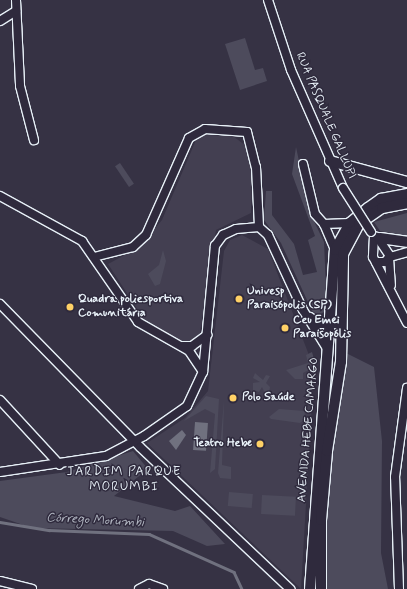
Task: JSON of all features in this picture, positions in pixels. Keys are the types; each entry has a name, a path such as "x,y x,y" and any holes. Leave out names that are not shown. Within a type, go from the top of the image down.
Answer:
{"main road":[{"path":"330,161 407,182"},
{"name":"AVENIDA HEBE CAMARGO","path":"310,589 335,250 350,223 381,200 407,194"},
{"name":"AVENIDA HEBE CAMARGO","path":"322,589 327,451 341,362 342,265 348,242 359,224 378,210 407,202"},
{"path":"375,236 407,242"}],"street":[{"path":"16,0 20,86 34,140"},
{"name":"RUA PASQUALE GALLUPI","path":"268,0 291,70 330,161 343,188 375,236 386,248"},
{"path":"0,21 16,11"},
{"path":"94,257 133,247 146,235 189,138 199,130 247,132 256,167 259,227 276,248 303,310 328,351"},
{"path":"303,164 315,214 324,224 335,250"},
{"path":"0,196 82,242 94,257 138,322 195,356 204,372"},
{"path":"324,224 350,223"},
{"path":"0,472 60,465 106,456 134,442 187,406 204,372 215,246 223,235 236,229 259,227"},
{"path":"375,236 373,251 376,262 407,323"},
{"path":"373,251 378,246 386,248 389,258 391,290"},
{"path":"376,262 384,262 389,258 407,252"},
{"path":"0,304 134,442 290,589"},
{"path":"303,310 319,324 342,324"},
{"path":"180,346 192,346 207,335"},
{"path":"399,589 395,477 407,388"},
{"path":"0,400 60,465"},
{"path":"0,581 32,589"},
{"path":"139,589 149,584 163,589"}],"shaded area":[{"path":"245,38 255,70 263,68 267,81 240,90 225,44"},
{"path":"203,135 233,136 246,146 252,168 251,213 216,230 200,333 191,341 179,341 145,321 108,264 140,247 162,220 196,140"},
{"path":"296,147 310,213 324,242 326,288 324,312 319,315 312,311 281,243 264,220 266,191 272,191 272,215 294,244 303,275 317,272 308,240 315,236 292,174"},
{"path":"120,163 134,184 129,187 115,166"},
{"path":"407,213 407,236 380,231 374,222"},
{"path":"242,235 268,249 314,368 301,589 147,443 185,418 208,391 224,251 230,240"},
{"path":"163,250 166,261 160,284 155,286 148,274 159,265"},
{"path":"312,352 316,366 303,373 303,379 295,379 286,370 308,363 306,355"},
{"path":"346,353 374,367 382,441 381,553 388,589 321,589 330,453"},
{"path":"255,373 263,380 266,375 270,376 266,383 270,387 269,393 265,393 262,387 259,392 253,390 253,383 260,382 253,378"},
{"path":"206,396 219,399 215,469 210,473 215,414 205,409 184,421"},
{"path":"224,400 222,465 231,467 231,479 220,478 218,473"},
{"path":"279,409 305,411 304,420 300,423 271,419 269,417"},
{"path":"133,451 148,469 114,496 175,511 190,506 225,544 207,546 173,531 32,528 0,517 0,481 67,472"},
{"path":"229,492 253,494 252,508 228,506"},
{"path":"262,495 296,497 295,516 261,514"}],"water":[{"path":"195,422 208,423 206,451 193,450"},
{"path":"182,430 186,435 176,450 169,441"}],"waterway":[{"name":"Córrego Morumbi","path":"0,522 49,530 149,534 234,572 242,589"}],"place":[{"name":"Univesp Paraisópolis (SP)","path":"239,299"},
{"name":"Quadra poliesportiva Comunitária","path":"70,307"},
{"name":"Ceu Emei Paraisopólis","path":"285,328"},
{"name":"Polo Saúde","path":"233,398"},
{"name":"Teatro Hebe","path":"260,444"}],"district":[{"name":"JARDIM PARQUE MORUMBI","path":"124,480"}]}
